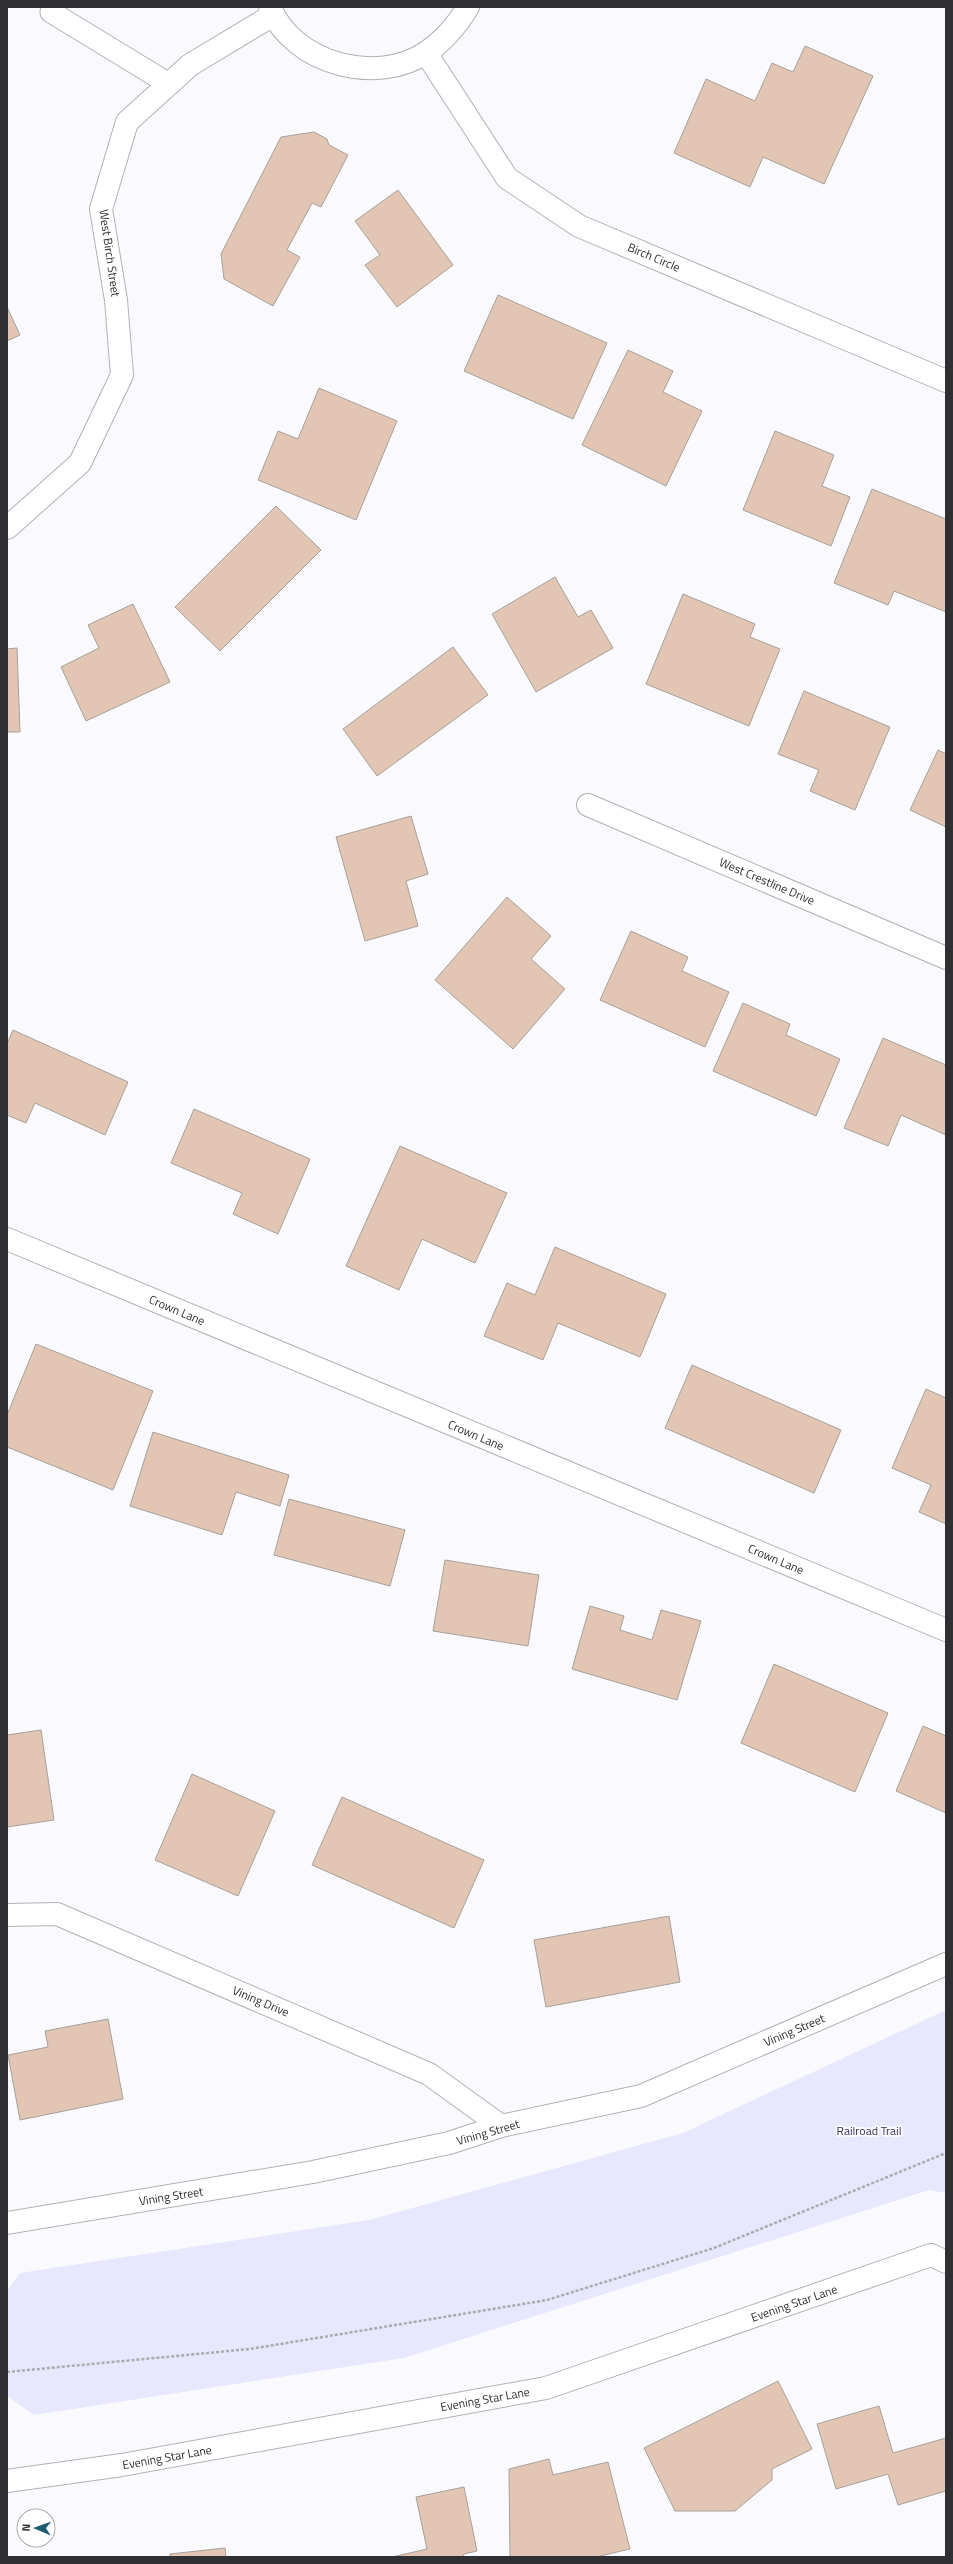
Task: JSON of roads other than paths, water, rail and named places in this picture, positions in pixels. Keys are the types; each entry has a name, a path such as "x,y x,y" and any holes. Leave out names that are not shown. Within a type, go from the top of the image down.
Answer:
{"street":[{"path":"272,11 295,41 325,60 359,68 394,66 426,53 454,30 468,7"},
{"name":"West Birch Street","path":"7,528 80,463 122,375 116,300 101,209 127,122 190,65 272,11"},
{"name":"Birch Circle","path":"426,53 507,178 579,226 946,381"},
{"name":"West Crestline Drive","path":"588,805 946,958"},
{"name":"Crown Lane","path":"7,1239 946,1630"},
{"name":"Vining Drive","path":"7,1915 57,1914 429,2074 501,2126"},
{"name":"Vining Street","path":"7,2222 313,2172 449,2143 501,2126 641,2096 946,1964"},
{"name":"Evening Star Lane","path":"7,2481 122,2465 546,2388 931,2256 946,2262"}],"lane":[{"path":"51,12 168,84"}],"park label":[{"name":"Railroad Trail","path":"869,2130"}]}
